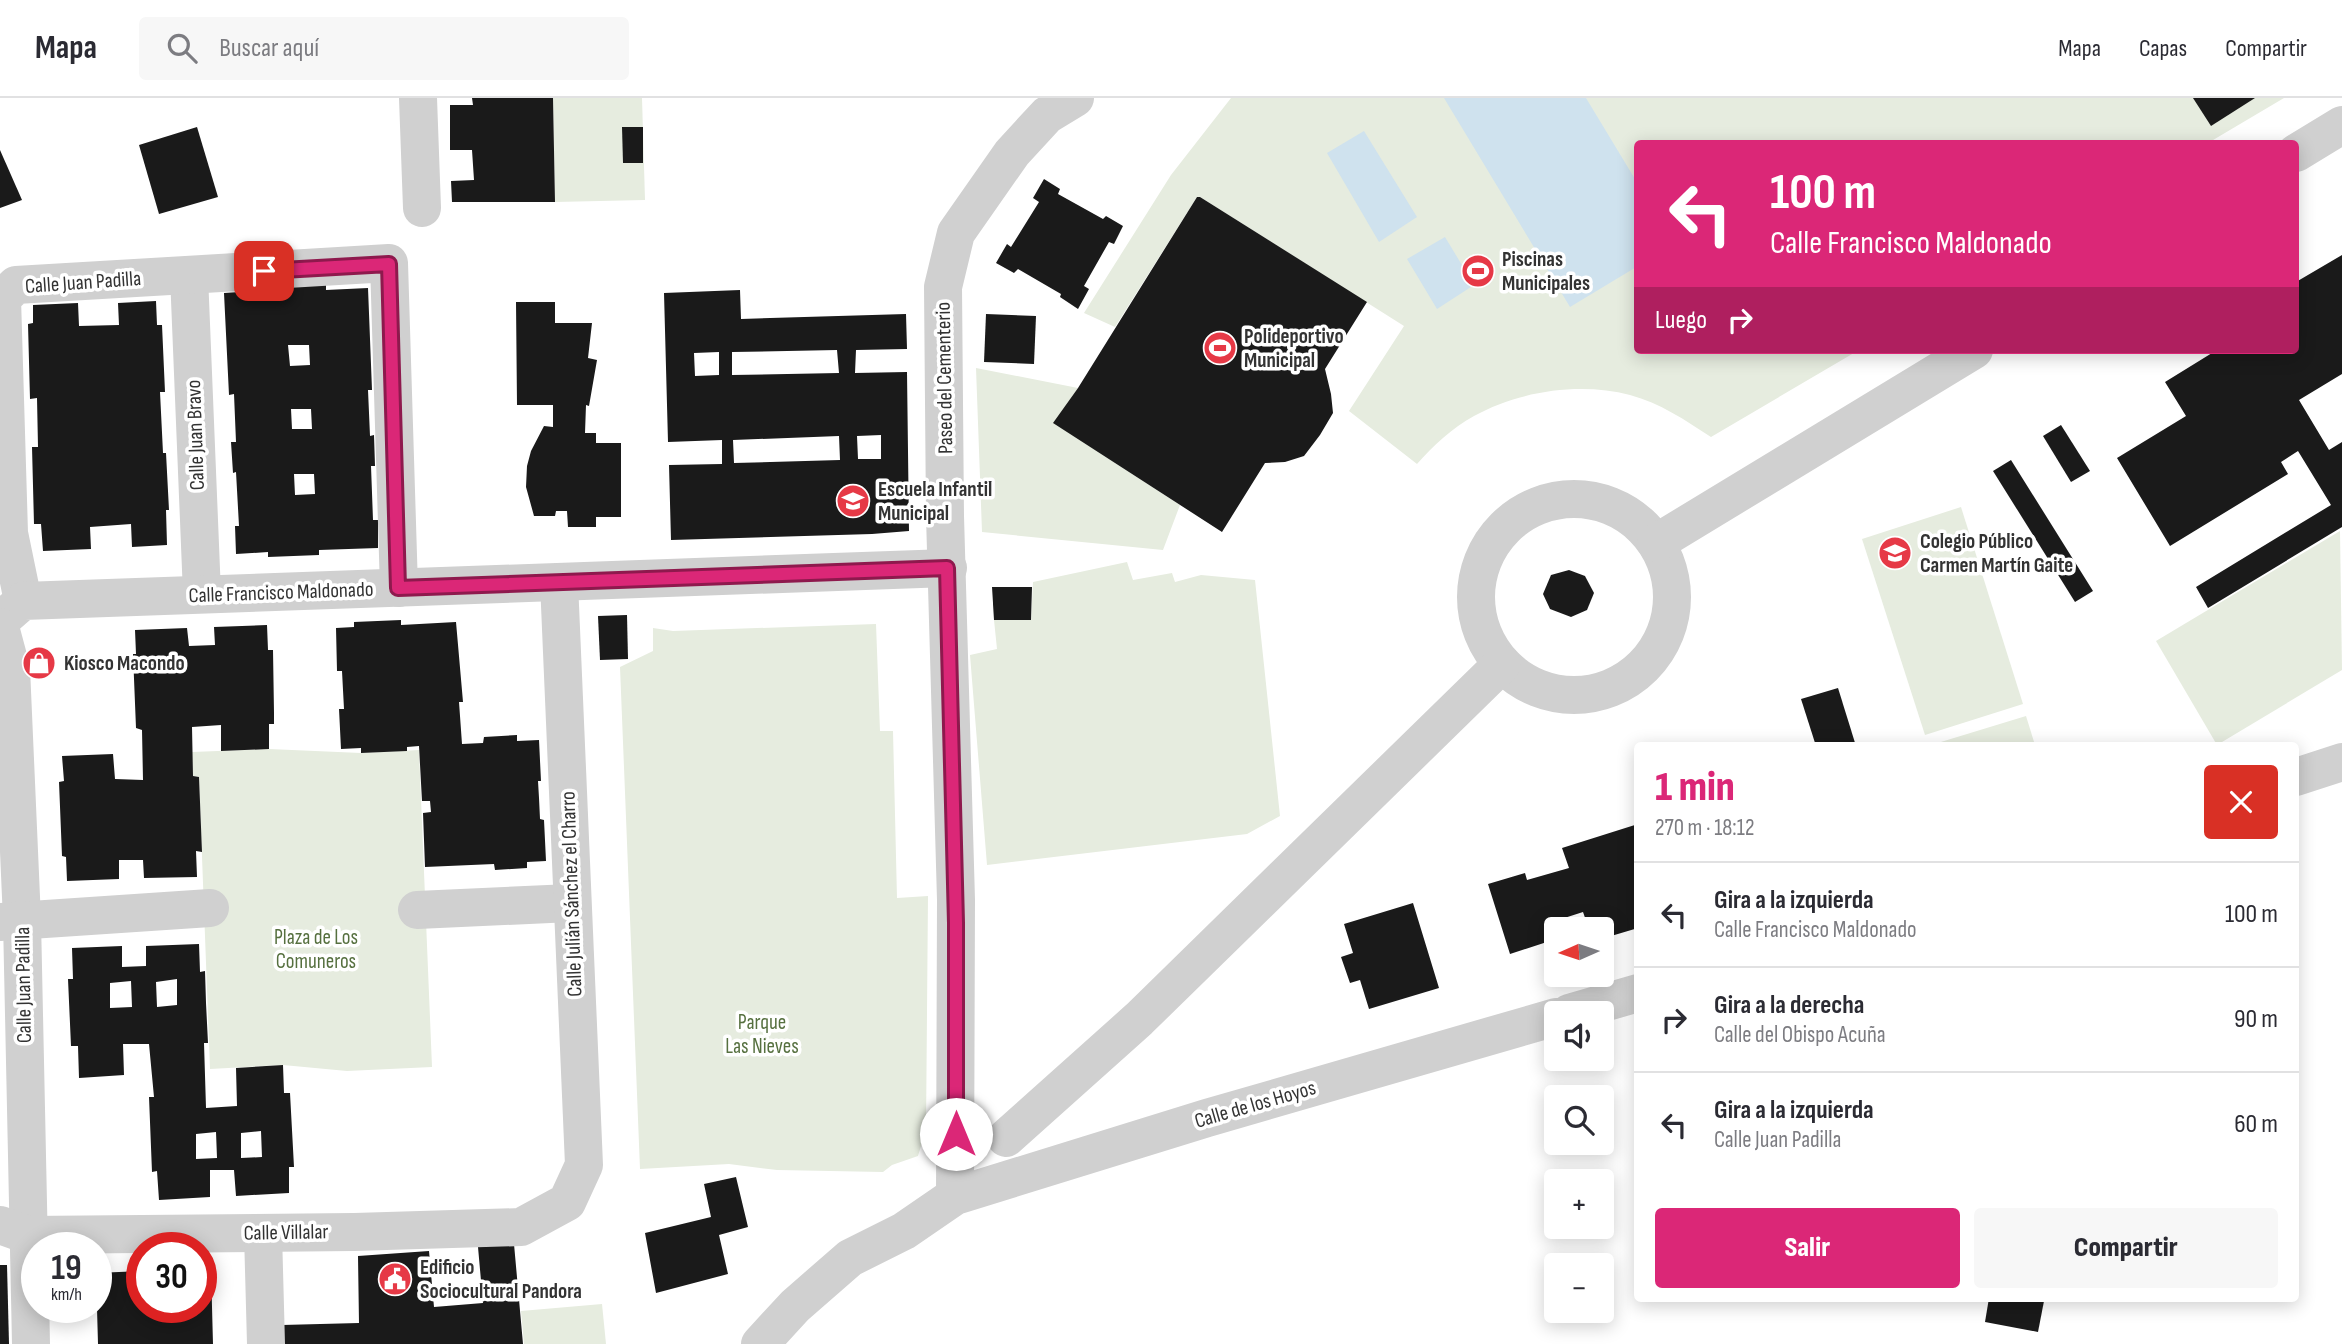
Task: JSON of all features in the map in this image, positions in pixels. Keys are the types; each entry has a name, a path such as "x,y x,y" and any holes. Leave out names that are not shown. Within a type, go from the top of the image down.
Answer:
{"street":[{"path":"418,98 422,208"},
{"name":"Paseo del Cementerio","path":"955,1196 956,923 943,287 956,233 1012,153 1047,115 1075,98"},
{"path":"2299,151 2342,125"},
{"name":"Calle Juan Padilla","path":"31,1344 14,1230 11,668 2,298 16,285 389,264 398,588"},
{"name":"Calle Juan Bravo","path":"189,275 202,594"},
{"path":"1656,543 1967,354"},
{"path":"1575,498 1599,501 1622,510 1641,524 1656,543 1667,565 1672,588 1671,613 1664,636 1652,657 1635,674 1613,687 1591,694 1566,695 1542,690 1520,679 1502,664 1489,646 1476,606 1476,585 1482,562 1493,540 1509,523 1529,509 1551,501 1575,498"},
{"name":"Calle Francisco Maldonado","path":"8,616 202,594 947,568"},
{"name":"Calle Julián Sánchez el Charro","path":"559,582 584,1165 568,1202"},
{"path":"1006,1138 1139,1019 1502,664"},
{"path":"2299,776 2342,762"},
{"path":"417,910 571,903"},
{"path":"11,921 210,908"},
{"path":"1610,1001 1634,994"},
{"name":"Calle de los Hoyos","path":"760,1344 795,1306 850,1258 904,1231 955,1196 1207,1118 1544,1020"},
{"name":"Calle Villalar","path":"14,1230 263,1233 521,1227 568,1202"},
{"path":"263,1233 266,1344"}],"green space":[{"path":"553,98 642,98 645,200 555,202"},
{"name":"Piscinas Municipales","path":"1231,98 2284,98 2213,140 1634,140 1634,354 1852,354 1711,437 1641,398 1611,391 1571,389 1530,395 1492,407 1451,432 1417,464 1349,411 1404,326 1200,197 1197,197 1115,327 1084,313 1171,175"},
{"path":"976,368 1078,388 1054,423 1180,505 1163,550 982,532"},
{"path":"1961,507 2023,704 1925,735 1862,539"},
{"path":"2340,531 2342,670 2222,742 2215,742 2156,641"},
{"path":"1127,562 1133,580 1172,573 1175,582 1201,575 1255,580 1280,816 1247,834 987,865 970,655 997,649 994,620 1031,620 1033,582"},
{"name":"Parque Las Nieves","path":"876,624 880,731 893,731 897,898 928,896 926,1129 918,1156 892,1165 883,1172 777,1170 729,1164 640,1169 620,667 653,651 653,628 673,631"},
{"path":"2026,716 2034,742 1941,742"},
{"name":"Plaza de Los Comuneros","path":"269,749 361,753 419,750 432,1067 347,1071 283,1065 210,1069 199,777 193,776 192,752"},
{"path":"602,1304 606,1344 524,1344 521,1311"}],"water":[{"path":"1444,98 1586,98 1634,177 1634,268 1570,307"},
{"path":"1364,131 1417,217 1379,242 1327,153"},
{"path":"1445,237 1474,285 1437,309 1407,259"}],"building":[{"path":"472,98 553,98 555,202 452,202 451,181 474,180 472,150 450,150 450,105 473,105"},
{"path":"2193,98 2255,98 2211,126"},
{"path":"197,127 218,197 159,214 139,145"},
{"path":"622,127 643,127 643,163 623,163"},
{"path":"0,150 22,200 0,208"},
{"path":"1044,179 1060,189 1058,194 1103,219 1106,216 1123,226 1114,244 1109,242 1084,286 1089,289 1078,309 1060,297 1061,294 1018,269 1014,273 996,263 1007,244 1011,247 1039,202 1033,198"},
{"name":"Polideportivo Municipal","path":"1197,197 1367,302 1325,369 1333,413 1320,435 1304,456 1285,462 1265,463 1222,532 1053,423 1078,388"},
{"path":"2342,255 2342,374 2299,400 2329,450 2342,442 2342,527 2208,608 2196,587 2331,505 2298,451 2281,462 2288,474 2170,546 2117,458 2186,416 2165,382 2210,354 2299,354 2299,280"},
{"path":"326,285 326,290 368,288 372,390 368,390 370,436 374,435 375,466 371,466 373,520 378,520 378,548 319,550 319,555 268,557 268,552 236,554 235,526 239,526 236,472 233,473 231,442 236,442 234,394 229,395 224,293 258,291 258,287","holes":["288,345 309,345 310,365 290,366","291,409 311,409 312,429 292,429","294,474 314,474 315,494 295,495"]},
{"path":"740,290 741,319 906,314 907,349 856,350 855,373 907,372 909,531 671,540 669,465 722,464 722,440 668,442 664,293","holes":["837,350 839,373 732,375 732,352","719,352 719,375 695,376 694,353","881,435 881,459 858,459 857,436","839,436 840,460 734,463 733,440"]},
{"path":"156,301 157,325 162,325 165,392 160,392 169,510 166,510 167,545 132,547 131,524 90,527 91,549 43,551 41,524 34,524 32,447 38,447 37,398 30,399 28,324 33,323 33,305 78,303 79,326 119,325 118,303"},
{"path":"516,302 555,302 555,323 592,323 588,358 597,360 589,406 586,405 585,433 596,433 596,443 621,443 621,517 596,517 596,527 568,527 567,511 556,511 555,516 534,516 526,487 527,466 531,451 544,426 553,427 553,405 517,405"},
{"path":"986,314 1036,316 1034,364 984,362"},
{"path":"2061,425 2090,471 2071,482 2043,436"},
{"path":"2011,460 2093,591 2075,602 1993,471"},
{"path":"1569,570 1585,576 1594,593 1587,610 1571,617 1550,609 1543,594 1551,575"},
{"path":"992,587 1032,587 1031,620 994,620"},
{"path":"627,615 628,659 600,660 598,616"},
{"path":"401,620 401,625 456,622 463,702 459,702 462,744 483,743 484,737 517,735 517,741 539,740 540,819 544,820 546,861 527,862 527,868 495,870 494,864 425,867 423,813 431,812 430,801 422,801 419,746 407,747 407,751 361,753 361,748 341,749 339,709 344,709 342,671 337,671 336,628 354,627 354,622"},
{"path":"267,625 268,650 273,650 274,724 269,724 269,749 221,751 221,725 192,727 193,776 199,777 202,852 196,851 197,877 144,878 143,860 119,860 119,879 67,881 66,857 62,856 59,782 64,781 62,756 113,754 115,779 143,780 142,730 136,728 133,654 136,654 135,630 187,628 189,646 215,645 214,627"},
{"name":"Kiosco Macondo","path":"46,655 47,670 33,670 31,656"},
{"path":"1838,688 1855,742 1815,742 1801,699"},
{"path":"1634,825 1634,929 1614,935 1614,917 1585,917 1583,912 1567,917 1544,917 1544,943 1510,954 1488,884 1525,873 1527,880 1569,868 1562,848"},
{"path":"1413,903 1439,988 1369,1009 1360,980 1350,983 1341,957 1353,953 1344,924"},
{"path":"199,944 200,972 205,971 208,1043 204,1043 206,1108 237,1106 236,1068 283,1065 284,1093 290,1093 294,1167 289,1167 289,1193 236,1196 234,1170 210,1170 210,1197 159,1200 157,1171 152,1172 149,1097 154,1097 149,1044 123,1044 124,1075 79,1078 78,1046 71,1046 68,979 73,979 72,948 122,946 122,967 146,966 146,946","holes":["177,979 177,1005 157,1007 156,982","131,981 132,1007 110,1008 110,983","261,1131 262,1157 241,1158 241,1133","216,1132 217,1158 196,1159 196,1134"]},
{"path":"736,1177 748,1227 719,1235 728,1274 656,1293 645,1233 711,1217 704,1184"},
{"name":"Edificio Sociocultural Pandora","path":"514,1244 523,1344 283,1344 282,1325 359,1323 358,1256 429,1251 434,1307 483,1303 478,1247"},
{"path":"0,1265 7,1265 9,1344 0,1344"},
{"path":"112,1272 126,1272 126,1323 212,1323 213,1344 98,1344 97,1323 112,1323"},
{"path":"1988,1302 2044,1302 2038,1332 1985,1322"}],"place":[{"name":"Piscinas Municipales","path":"1478,271"},
{"name":"Polideportivo Municipal","path":"1220,348"},
{"name":"Escuela Infantil Municipal","path":"853,501"},
{"name":"Colegio Público Carmen Martín Gaite","path":"1895,553"},
{"name":"Kiosco Macondo","path":"39,663"},
{"name":"Edificio Sociocultural Pandora","path":"395,1279"}],"route":[{"path":"264,271 389,264 398,588 947,568 956,923 956,1134"}]}
